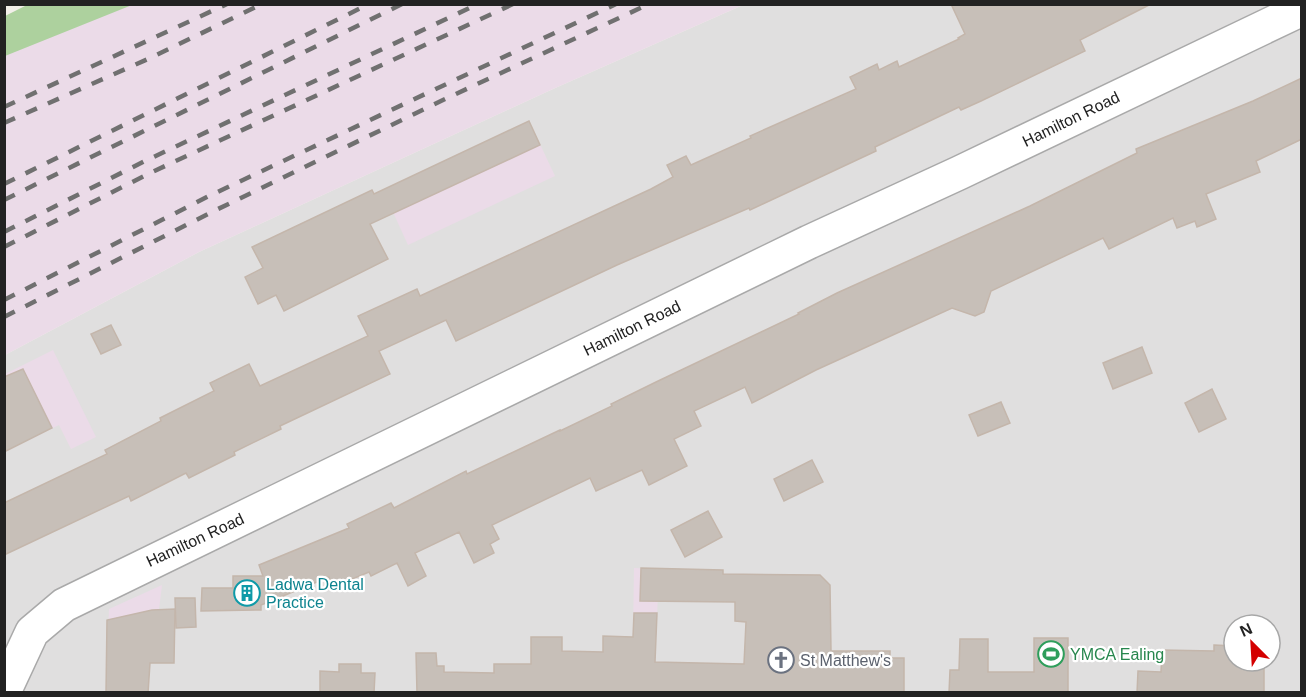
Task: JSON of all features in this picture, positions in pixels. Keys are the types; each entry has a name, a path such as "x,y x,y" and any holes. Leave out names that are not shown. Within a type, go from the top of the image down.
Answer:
{"street":[{"name":"Hamilton Road","path":"4,692 32,632 64,604 809,242 1302,9"}],"shaded area":[{"path":"130,5 743,5 553,89 199,252 5,355 5,55"},
{"path":"743,5 1301,5 1301,692 5,692 5,355 199,252 553,89"},
{"path":"529,121 555,176 408,245 383,190"},
{"path":"53,350 96,437 71,449 59,425 5,452 5,374"},
{"path":"634,568 659,569 656,639 633,638"},
{"path":"162,585 159,609 175,609 174,663 107,662 109,609"}],"green space":[{"path":"25,4 132,5 5,56 5,16"}],"building":[{"path":"951,4 1151,4 1080,40 1085,51 961,110 959,107 875,147 876,151 750,210 749,208 617,265 456,341 446,320 379,351 390,374 280,426 281,429 189,478 186,473 131,501 129,496 4,555 4,503 107,454 105,450 161,421 160,418 214,391 210,383 249,364 260,386 368,336 358,316 417,289 420,296 651,189 673,177 667,165 686,156 691,165 856,89 850,77 877,64 879,70 897,61 899,67 959,39 965,34"},
{"path":"1302,78 1302,139 1256,161 1260,172 1206,194 1216,219 1197,227 1195,221 1177,228 1173,218 1109,249 1103,238 991,291 984,312 975,316 952,308 816,370 752,403 745,387 694,411 701,426 674,439 687,466 649,485 642,470 596,491 590,478 492,525 499,539 490,544 494,553 474,563 459,532 415,553 426,576 408,586 397,563 371,576 369,572 333,587 329,577 261,605 261,610 201,611 202,588 233,588 233,576 263,576 259,565 349,528 347,524 391,503 394,508 466,471 467,474 560,431 612,406 611,404 799,314 837,293 1030,206 1137,153 1136,149 1253,101"},
{"path":"529,121 540,145 370,224 388,259 284,311 276,295 258,304 245,277 263,268 252,247 372,190 374,194"},
{"path":"111,325 121,345 101,354 91,334"},
{"path":"1142,347 1152,373 1113,389 1103,363"},
{"path":"23,369 52,428 4,452 4,377"},
{"path":"1212,389 1226,419 1199,432 1185,403"},
{"path":"1001,402 1010,423 978,436 969,415"},
{"path":"812,460 823,482 784,501 774,479"},
{"path":"708,511 722,537 685,557 671,530"},
{"path":"641,568 723,570 723,574 820,575 830,585 831,651 890,651 890,658 904,658 904,693 417,693 416,653 436,653 437,666 444,666 444,672 494,673 494,664 531,664 531,637 562,637 562,651 603,652 603,636 633,637 634,613 657,613 655,662 744,664 746,622 735,621 735,602 640,601"},
{"path":"175,598 195,598 196,627 176,628"},
{"path":"175,609 174,663 150,663 148,693 106,693 107,620 152,610"},
{"name":"YMCA Ealing","path":"1034,638 1068,638 1068,693 949,693 950,670 959,670 960,639 988,639 988,672 1034,672"},
{"path":"1214,645 1222,645 1222,673 1264,673 1264,693 1137,693 1138,671 1161,672 1162,650 1214,651"},
{"path":"339,664 361,664 361,673 375,673 374,693 320,693 320,671 339,672"}],"railway":[{"path":"4,107 227,4"},
{"path":"4,123 148,59 262,4"},
{"path":"4,184 369,4"},
{"path":"4,200 402,4"},
{"path":"4,232 145,161 478,4"},
{"path":"4,247 150,173 513,4"},
{"path":"4,300 209,196 616,4"},
{"path":"4,317 216,210 443,100 649,4"}],"place":[{"name":"Ladwa Dental Practice","path":"247,593"},
{"name":"YMCA Ealing","path":"1051,654"},
{"name":"St Matthew's","path":"781,660"}]}
